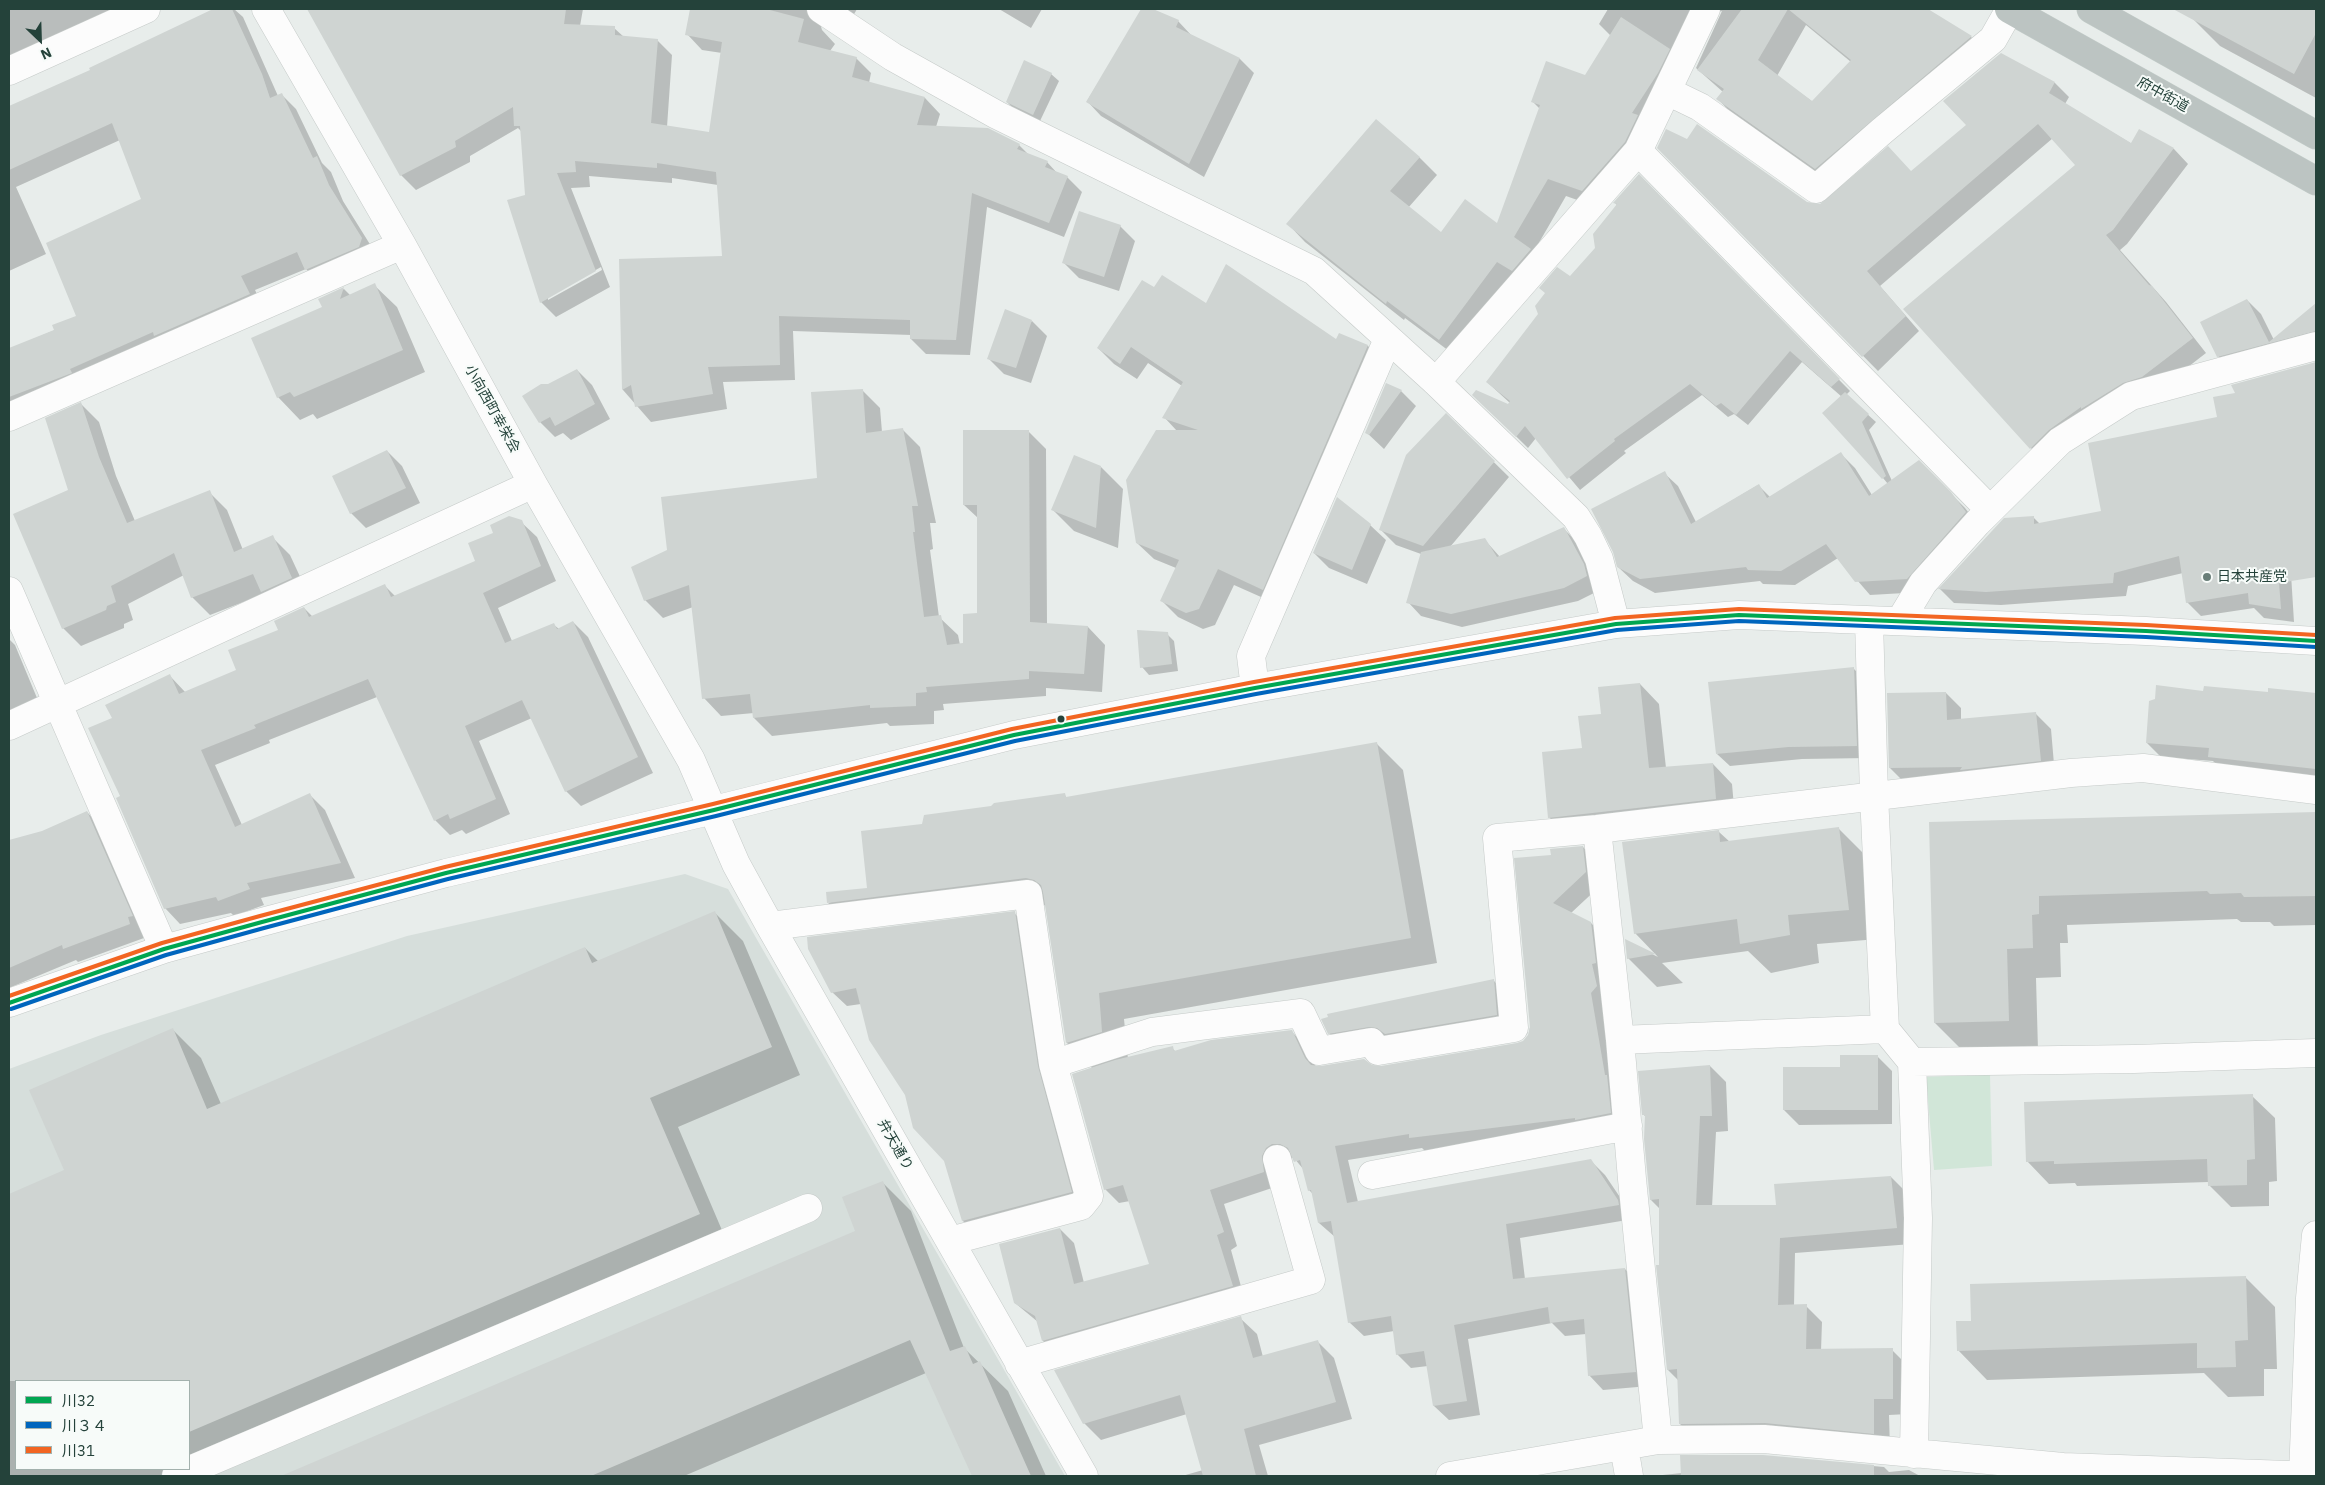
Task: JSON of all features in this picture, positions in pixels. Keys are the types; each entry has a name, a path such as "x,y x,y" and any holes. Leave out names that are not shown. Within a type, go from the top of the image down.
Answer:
{"highway":[{"name":"府中街道","path":"2010,9 2316,181"},
{"path":"2091,9 2316,135"}],"street":[{"path":"9,71 146,9"},
{"name":"小向西町幸栄会","path":"266,9 402,244 533,484 691,760 714,810"},
{"path":"821,9 893,57 997,114 1314,270 1436,382 1576,517 1588,536 1599,560 1616,624"},
{"path":"1436,382 1638,151 1706,9"},
{"path":"1667,91 1700,107 1816,189 1882,130 1993,39 2010,9"},
{"path":"1638,151 1990,510"},
{"path":"9,418 402,244"},
{"path":"1256,688 1252,656 1388,339"},
{"path":"1900,621 1923,583 1990,510 2060,441 2131,396 2316,346"},
{"path":"9,726 533,484"},
{"path":"9,590 164,948"},
{"path":"9,1003 164,948 446,873 714,810 1014,735 1256,688 1616,624 1739,615 1869,622 1900,621 2164,632 2316,641"},
{"path":"1869,622 1874,795 1885,1029 1912,1062 1918,1218 1914,1454"},
{"path":"1052,1064 1152,1032 1301,1013 1318,1051 1371,1042 1378,1051 1514,1028 1497,838 1597,829 2071,773 2143,768 2316,790"},
{"name":"弁天通り","path":"714,810 736,864 770,926 1084,1476"},
{"path":"1597,829 1620,1040 1658,1440"},
{"path":"770,926 1028,894 1052,1064 1088,1196 1081,1206 950,1241"},
{"path":"1620,1040 1885,1029"},
{"path":"1912,1062 2222,1045 2316,1054"},
{"path":"1372,1174 1628,1126"},
{"path":"1019,1364 1311,1280 1277,1159"},
{"path":"176,1476 210,1470 808,1208"},
{"path":"1450,1476 1658,1440 1764,1440 2063,1466 2310,1475 2298,1403 2316,1235"},
{"path":"1624,1446 1630,1476"}],"shaded area":[{"path":"685,874 728,889 1065,1476 9,1476 9,1069 101,1035 407,936"}],"green space":[{"path":"1990,1074 1992,1166 1934,1170 1926,1077"}],"building":[{"path":"213,9 232,9 262,74 270,98 282,93 313,158 317,156 329,185 362,238 359,247 305,270 297,252 241,276 250,294 154,336 153,332 70,369 72,373 9,397 9,348 54,330 52,325 76,316 46,243 141,199 112,123 9,170 9,106 90,70 89,68"},
{"path":"307,9 566,9 564,24 615,26 615,35 658,39 651,123 709,132 722,42 685,35 690,9 766,9 804,19 798,42 857,57 852,77 925,97 917,125 988,128 1020,144 1017,149 1048,161 1045,167 1068,176 1049,223 972,193 956,340 910,339 910,320 779,316 780,365 708,367 713,394 635,407 631,385 622,390 619,259 722,256 716,172 657,163 657,168 575,161 576,172 557,173 596,271 540,303 507,200 525,195 520,126 514,126 513,107 455,141 456,147 400,176"},
{"path":"1141,9 1153,9 1179,20 1176,27 1240,58 1189,164 1086,102"},
{"path":"1742,9 1788,9 1928,9 1972,36 1815,169 1716,99 1724,89 1697,70","holes":["1788,9 1851,60 1812,101 1758,60"]},
{"path":"2173,9 2316,9 2316,33 2294,74"},
{"path":"1621,17 1670,49 1658,73 1632,113 1638,115 1625,142 1582,191 1548,179 1514,237 1531,249 1512,271 1497,262 1439,340 1387,301 1386,304 1286,224 1376,119 1420,157 1390,191 1441,232 1465,199 1497,223 1540,105 1531,102 1546,61 1585,75"},
{"path":"2001,53 2055,82 2049,93 2131,143 2139,129 2174,148 2113,230 2106,235 2149,285 2152,286 2193,338 2142,377 2123,383 2081,409 2081,407 2049,430 2030,449 1903,309 2075,165 2038,124 1867,271 1906,316 1862,357 1657,148 1666,129 1687,139 1697,124 1807,202 1820,204 1888,146 1911,171 1966,125 1943,101"},
{"path":"1024,60 1052,73 1033,115 1006,102"},
{"path":"1639,174 1840,379 1831,387 1790,351 1736,415 1721,403 1716,406 1690,384 1614,439 1615,441 1567,479 1525,426 1516,437 1472,395 1476,390 1508,404 1510,401 1486,382 1538,314 1535,306 1545,293 1539,288 1557,267 1570,276 1595,248 1593,234 1617,204 1613,203"},
{"path":"1079,211 1121,225 1104,277 1062,263"},
{"path":"1226,264 1336,339 1339,333 1368,345 1263,590 1218,569 1199,609 1186,613 1160,601 1179,560 1136,543 1126,480 1156,430 1198,430 1162,418 1183,382 1131,347 1120,364 1097,348 1142,280 1154,287 1162,275 1206,303"},
{"path":"375,283 403,350 294,397 290,392 277,398 251,338 322,307 318,299 344,287 340,299"},
{"path":"2247,299 2269,342 2316,303 2316,331 2217,357 2200,322"},
{"path":"1005,309 1032,320 1016,368 987,359"},
{"path":"2316,362 2316,577 2279,583 2281,609 2249,604 2248,593 2186,603 2179,556 2114,573 2113,583 1986,592 1938,589 2004,518 2034,516 2034,524 2101,511 2088,443 2217,417 2213,397 2235,393 2231,385"},
{"path":"577,369 595,404 555,426 550,417 539,423 522,396 541,384 548,384"},
{"path":"1386,383 1402,390 1369,435 1365,433"},
{"path":"863,389 866,433 903,428 918,506 912,506 915,532 913,532 924,617 941,615 947,645 963,643 963,614 977,613 977,505 963,505 963,430 1029,430 1030,622 1088,626 1084,674 1029,671 1029,679 926,687 927,692 916,693 916,706 870,708 870,705 753,718 750,694 702,699 689,585 644,601 631,567 667,550 661,497 817,478 811,392"},
{"path":"1845,392 1869,414 1862,422 1886,476 1882,479 1822,413"},
{"path":"81,402 99,457 127,523 210,490 234,552 273,535 292,578 261,592 253,574 191,598 174,553 111,586 116,602 107,606 106,610 62,629 13,514 68,490 45,418"},
{"path":"1446,413 1495,461 1423,546 1379,530 1406,455"},
{"path":"387,450 406,488 350,514 332,476"},
{"path":"1841,452 1869,496 1919,460 1951,492 1966,512 1907,579 1855,582 1826,544 1781,571 1748,570 1746,567 1640,579 1617,567 1613,552 1591,509 1665,471 1691,524 1759,484 1767,498"},
{"path":"1074,455 1101,466 1096,528 1051,510"},
{"path":"1337,497 1371,524 1352,570 1313,553"},
{"path":"509,516 522,520 541,566 483,593 505,643 554,623 557,629 573,621 638,757 565,792 522,700 465,726 496,799 450,819 448,814 434,821 368,679 254,725 256,728 201,750 235,827 310,793 341,863 247,883 250,889 218,901 216,897 164,909 116,798 120,796 88,728 112,718 105,705 170,674 179,694 236,670 228,650 278,630 274,621 304,607 309,617 385,584 391,597 475,561 468,543 493,533 490,525"},
{"path":"1564,527 1584,564 1587,576 1564,588 1451,614 1406,603 1421,552 1485,538 1497,557"},
{"path":"1137,630 1168,632 1172,664 1140,668"},
{"path":"1854,667 1857,746 1788,747 1716,754 1708,682"},
{"path":"1640,683 1649,768 1713,763 1716,799 1548,818 1542,752 1582,748 1578,716 1601,714 1598,687"},
{"path":"2156,685 2203,691 2204,686 2268,692 2268,688 2316,693 2316,769 2208,757 2209,748 2146,743 2149,701 2155,699"},
{"path":"1946,692 1947,720 2036,712 2041,761 1960,770 1962,767 1889,768 1887,693"},
{"path":"1377,742 1411,938 1099,993 1102,1032 1066,1043 1043,892 1041,885 1034,880 1026,878 827,903 826,892 867,888 861,831 922,824 924,815 1065,793 1066,797"},
{"path":"87,811 133,916 128,917 130,924 63,949 62,945 9,968 9,840 42,831"},
{"path":"2316,812 2316,896 2244,897 2241,893 2210,894 2207,891 2039,896 2039,914 2032,915 2033,948 2007,949 2009,1021 1934,1023 1929,822"},
{"path":"1839,827 1849,910 1788,915 1790,935 1740,944 1737,919 1634,934 1622,842 1719,830 1720,842"},
{"path":"1583,846 1586,872 1553,903 1591,922 1596,963 1592,964 1597,986 1591,993 1605,1075 1607,1075 1611,1113 1575,1120 1575,1118 1409,1138 1409,1134 1335,1146 1347,1203 1591,1159 1618,1200 1619,1205 1506,1224 1513,1279 1625,1268 1636,1372 1588,1376 1584,1319 1550,1323 1548,1307 1454,1325 1467,1401 1433,1406 1424,1351 1396,1355 1391,1316 1348,1323 1331,1221 1318,1223 1311,1190 1308,1191 1300,1160 1294,1162 1288,1148 1280,1144 1272,1144 1266,1148 1262,1156 1264,1172 1210,1190 1224,1232 1217,1235 1233,1286 1042,1341 1035,1316 1014,1303 999,1244 1060,1228 1074,1284 1149,1264 1123,1185 1104,1190 1072,1074 1115,1060 1173,1046 1174,1051 1211,1040 1292,1030 1305,1058 1311,1065 1321,1066 1364,1059 1372,1065 1381,1066 1523,1041 1528,1035 1530,1027 1514,858 1551,855 1550,849"},
{"path":"715,911 772,1047 650,1098 700,1214 190,1432 190,1380 9,1381 9,1194 64,1170 29,1090 173,1028 207,1109 585,947 592,963"},
{"path":"1015,911 1038,1066 1072,1192 962,1221 944,1161 913,1128 905,1095 869,1040 856,988 831,993 808,949 807,937"},
{"path":"1625,939 1656,954 1627,959"},
{"path":"1494,979 1497,1015 1385,1034 1377,1028 1369,1027 1328,1034 1321,1019 1328,1017 1327,1014"},
{"path":"1840,1055 1878,1055 1878,1110 1783,1110 1783,1067 1840,1067"},
{"path":"1710,1065 1712,1116 1700,1116 1696,1205 1776,1205 1774,1184 1891,1176 1897,1228 1780,1238 1778,1305 1807,1304 1806,1349 1893,1348 1893,1399 1874,1399 1874,1434 1765,1423 1679,1424 1677,1369 1667,1370 1656,1265 1659,1265 1659,1199 1650,1200 1644,1139 1645,1115 1642,1115 1638,1071"},
{"path":"2253,1094 2255,1159 2247,1160 2247,1185 2208,1186 2207,1159 2054,1164 2054,1161 2026,1162 2024,1102"},
{"path":"883,1181 950,1351 965,1346 973,1364 980,1361 1031,1476 972,1476 910,1340 591,1476 281,1476 855,1231 842,1197"},
{"path":"2246,1276 2248,1340 2235,1341 2236,1367 2197,1368 2197,1343 1957,1351 1956,1321 1971,1321 1970,1284"},
{"path":"1241,1316 1253,1358 1318,1340 1336,1402 1244,1429 1256,1476 1203,1476 1180,1395 1083,1424 1054,1370"},
{"path":"1680,1455 1763,1455 1874,1465 1874,1476 1681,1476"}],"transit line":[{"name":"川31","path":"9,996 162,943 260,916 445,867 713,804 1012,729 1254,682 1615,618 1739,609 2146,625 2316,635"},
{"name":"川32","path":"9,1003 164,949 262,922 446,873 714,810 1014,735 1255,688 1616,624 1739,615 2146,631 2316,641"},
{"name":"川３４","path":"11,1009 166,955 264,928 448,879 716,816 1015,741 1256,694 1617,630 1739,621 2146,637 2316,647"}],"place":[{"name":"日本共産党","path":"2207,577"}]}
